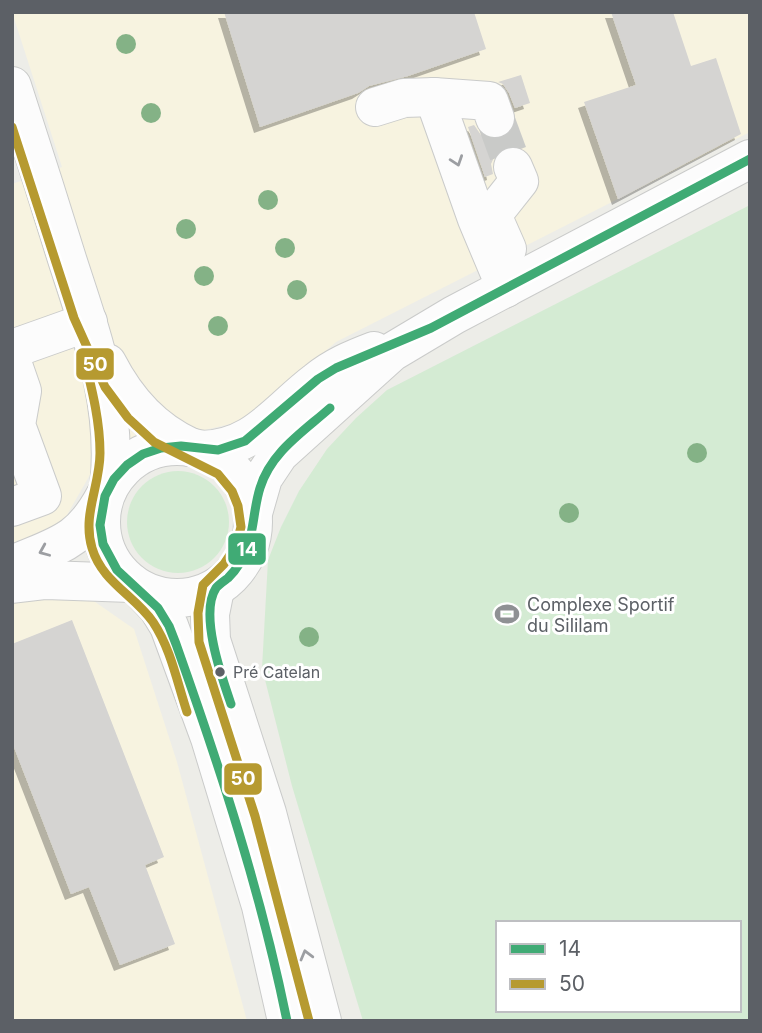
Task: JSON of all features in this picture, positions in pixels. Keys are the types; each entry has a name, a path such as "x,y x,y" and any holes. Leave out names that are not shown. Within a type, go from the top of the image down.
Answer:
{"street":[{"path":"12,86 89,328 111,425 112,459 100,525 103,544 117,570 158,608 169,626 210,738 261,906 287,1021"},
{"path":"434,97 477,219 513,284"},
{"path":"375,107 404,98 489,101 495,118"},
{"path":"12,584 46,580 135,586 172,599 215,589 232,575 245,557 252,536 253,513 263,478 279,454 392,352 431,328 750,159"},
{"path":"513,167 519,181 492,215 513,284"},
{"path":"12,349 89,328"},
{"path":"89,328 117,383 146,418 162,432 219,459 235,473 247,492 253,513"},
{"path":"12,565 76,535 93,517 120,471 143,454 171,446 218,450 245,441 318,379 336,368 431,328"},
{"path":"12,362 22,391 16,425 42,496 12,508"},
{"path":"215,589 210,614 211,640 267,813 322,1021"}],"shaded area":[{"path":"12,12 748,12 750,16 750,132 336,342 244,421 204,430 169,426 132,442 91,473 59,529 78,590 134,629 177,762 247,1021 12,1021 12,184 62,167"}],"green space":[{"name":"Complexe Sportif du Sililam","path":"750,205 750,1021 363,1021 292,786 262,668 268,560 299,491 327,449 387,390"},
{"path":"178,471 198,475 214,486 225,502 229,522 225,542 214,558 198,569 178,573 158,569 142,558 131,542 127,522 131,502 142,486 158,475"}],"building":[{"path":"224,12 474,12 486,49 408,76 369,86 358,93 260,127"},
{"path":"611,12 673,12 691,66 716,58 741,134 618,199 584,102 636,85"},
{"path":"521,75 530,103 515,108 509,93 503,84 498,82"},
{"path":"474,125 481,135 492,140 503,138 513,130 519,147 505,147 496,153 491,164 493,174 485,177 468,127"},
{"path":"72,620 164,857 145,865 175,944 120,965 89,887 71,894 12,742 12,644"}],"tunnel":[{"path":"495,118 513,167"}],"transit line":[{"name":"50","path":"12,127 74,318 105,387 128,418 154,442 218,474 232,491 238,506 241,527 236,546 224,564 203,585 198,613 199,642 255,816 309,1021"},
{"name":"14","path":"287,1021 265,925 238,831 176,644 158,608 117,570 103,544 100,525 105,496 114,479 127,465 143,454 161,448 181,446 218,450 245,441 318,379 336,368 431,328 750,159"},
{"name":"50","path":"83,353 95,403 100,440 99,465 89,524 92,548 103,570 145,612 159,632 169,654 187,712"},
{"name":"14","path":"231,704 214,646 211,599 216,588 231,575 244,555 265,475 280,453 330,408"}],"place":[{"name":"Complexe Sportif du Sililam","path":"507,614"},
{"name":"Pré Catelan","path":"220,672"}]}
